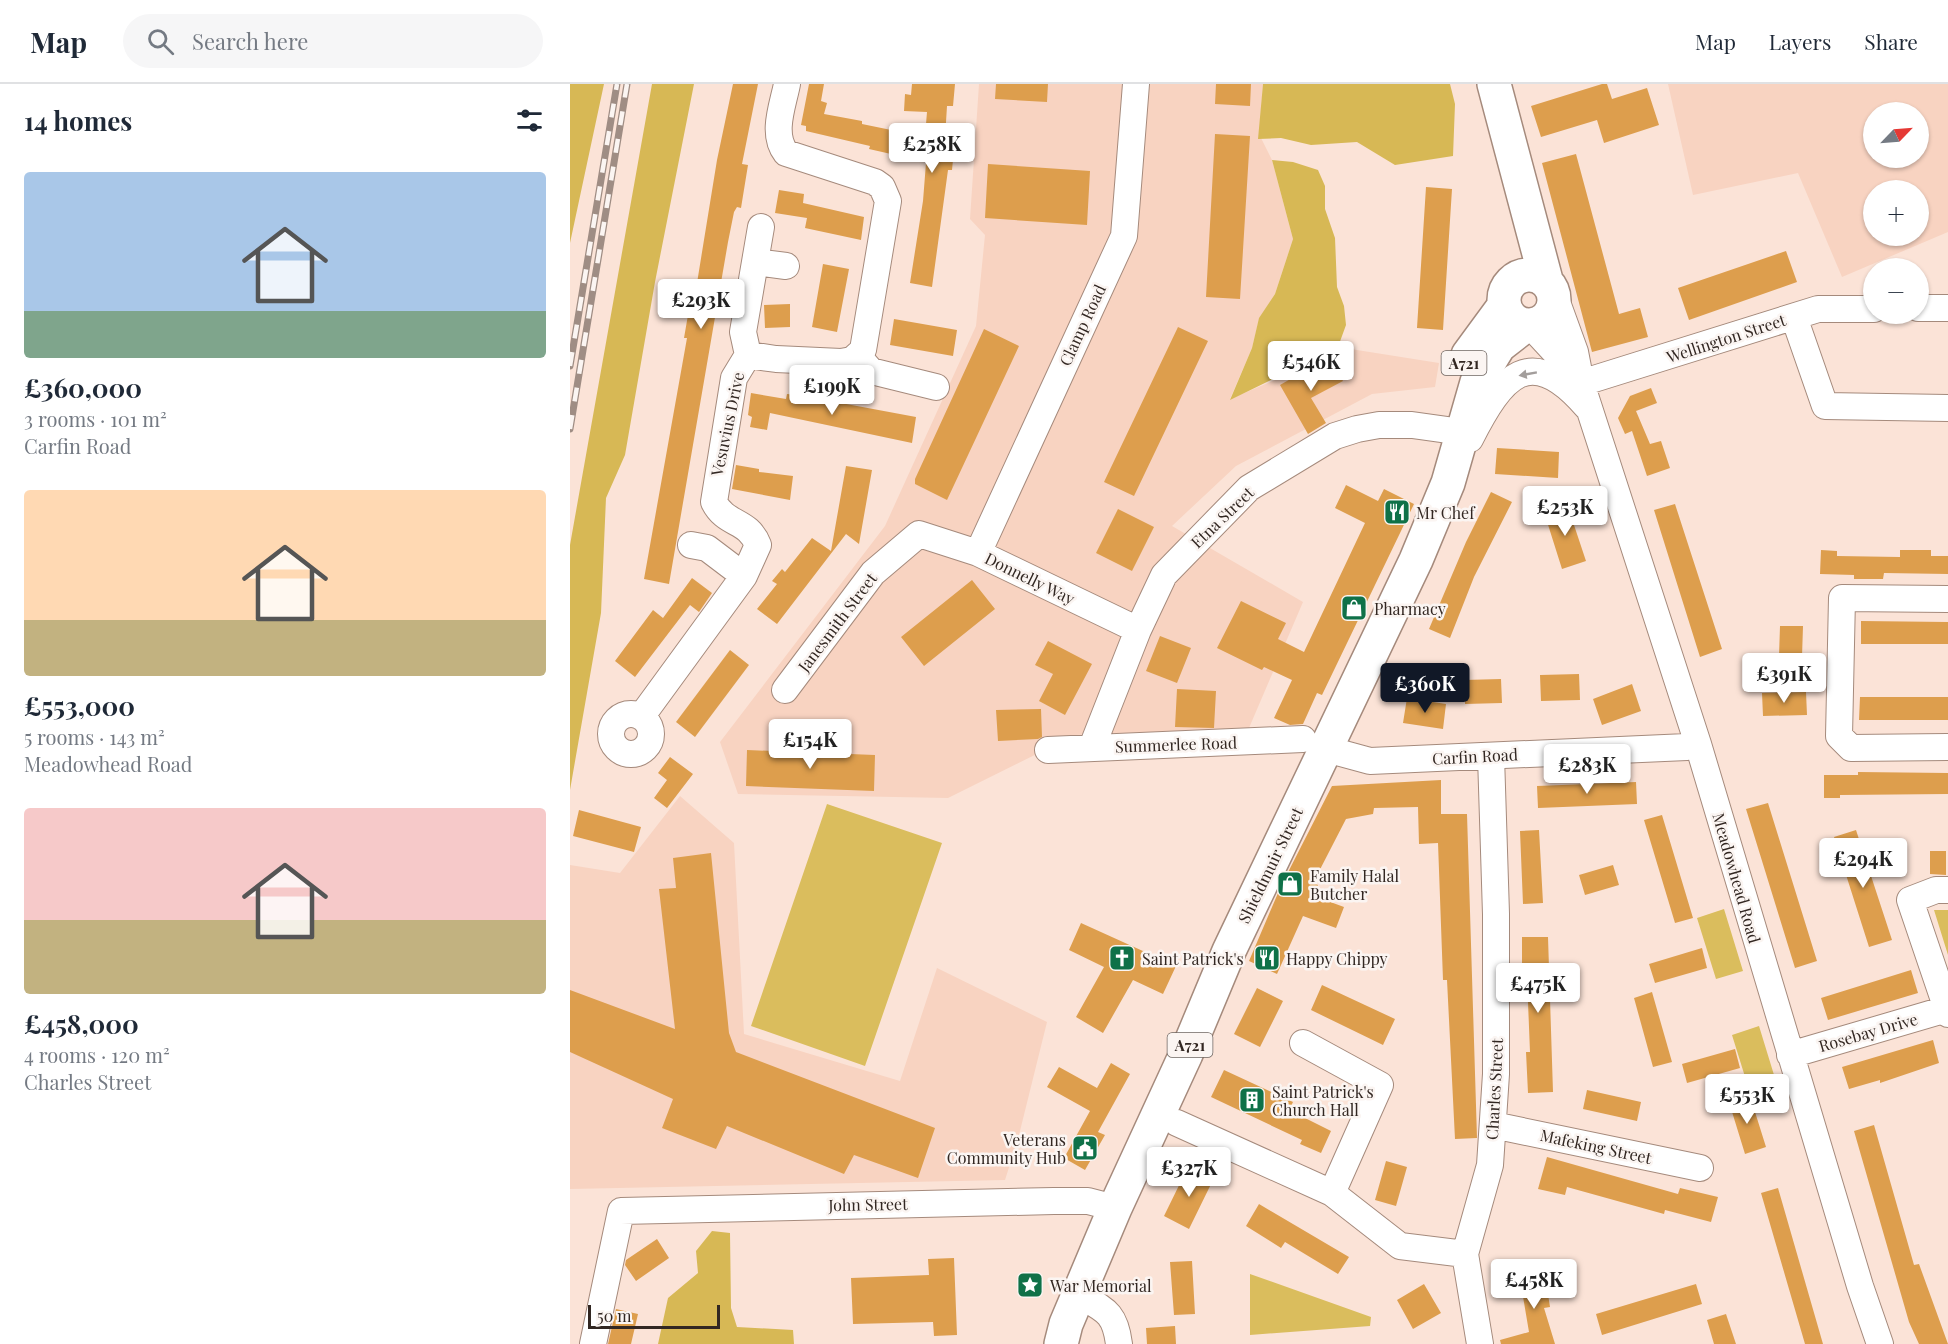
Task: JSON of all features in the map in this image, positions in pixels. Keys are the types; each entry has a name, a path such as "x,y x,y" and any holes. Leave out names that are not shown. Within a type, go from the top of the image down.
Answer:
{"main road":[{"name":"A721","path":"1494,84 1522,197 1550,287 1552,311 1539,324 1518,309 1522,197"},
{"path":"1518,309 1531,274 1550,287"},
{"name":"Shieldmuir Street","path":"1061,1344 1115,1208 1186,1054 1314,744 1416,560 1448,483 1455,379 1464,363 1518,309"},
{"name":"Shieldmuir Street","path":"1430,522 1451,431"}],"street":[{"path":"787,84 778,132 779,141 786,153 875,182 882,187 888,201 863,350 858,356 871,371 936,387"},
{"name":"Clamp Road","path":"978,553 1124,236 1136,84"},
{"path":"748,355 743,332 761,227"},
{"path":"756,262 786,266"},
{"name":"Meadowhead Road","path":"1550,287 1575,352 1581,382 1698,744 1860,1286 1880,1344"},
{"path":"1929,308 1948,308"},
{"name":"Meadowhead Road","path":"1518,309 1570,366 1581,382"},
{"name":"Wellington Street","path":"1581,382 1818,309 1863,309"},
{"path":"1794,317 1825,406 1948,408"},
{"name":"Vesuvius Drive","path":"641,717 744,576 758,545 754,535 744,525 730,521 719,514 714,502 734,378 748,355 776,359 841,362 858,356"},
{"name":"Meadowhead Road","path":"1448,483 1482,416 1508,380 1522,374 1545,373 1568,386 1591,412"},
{"name":"Etna Street","path":"1092,747 1138,630 1164,575 1249,488 1335,436 1356,429 1379,425 1451,431"},
{"name":"Donnelly Way","path":"919,534 978,553 1138,630"},
{"name":"Janesmith Street","path":"785,690 873,573 919,534"},
{"path":"691,545 707,548 744,576"},
{"path":"1948,599 1842,598 1839,736 1851,748 1948,747"},
{"name":"Carfin Road","path":"1314,744 1370,761 1687,747 1698,744"},
{"name":"Summerlee Road","path":"1048,750 1092,747 1314,744"},
{"name":"Charles Street","path":"1480,1344 1465,1254 1490,1165 1496,1074 1496,914 1491,756"},
{"name":"Rosebay Drive","path":"1790,1055 1947,1011 1910,900 1936,890 1948,890"},
{"path":"1303,1044 1380,1085 1332,1193"},
{"path":"1177,1123 1332,1193 1400,1246 1465,1254"},
{"name":"Mafeking Street","path":"1493,1125 1700,1168"},
{"name":"John Street","path":"593,1344 621,1211 1054,1201 1088,1201 1115,1208"},
{"path":"1079,1295 1107,1311 1116,1323 1119,1344"}],"shaded area":[{"path":"570,84 604,84 570,243"},
{"path":"652,84 694,84 655,282 625,455 606,498 601,613 570,790 570,545"},
{"path":"979,84 1263,84 1259,134 1272,160 1293,239 1275,294 1259,319 1252,348 1230,399 1275,380 1338,347 1439,363 1435,387 1372,394 1236,466 1172,526 1303,602 1249,728 1075,735 948,798 738,794 720,742 885,526 976,326 985,235 970,219"},
{"path":"1263,84 1450,84 1455,104 1453,156 1395,165 1357,142 1311,145 1281,138 1258,139"},
{"path":"1668,84 1948,84 1948,232 1929,240 1929,180 1863,180 1863,246 1915,246 1887,258 1863,258 1863,268 1842,277 1798,173 1693,195"},
{"path":"1272,160 1293,162 1318,170 1325,186 1325,209 1335,238 1337,287 1344,306 1346,325 1338,347 1230,400 1252,348 1259,318 1275,294 1293,239"},
{"path":"680,796 734,843 744,1034 900,1081 937,968 1047,1022 1018,1139 1005,1180 570,1189 570,865 620,873"},
{"path":"827,804 942,843 865,1066 751,1026"},
{"path":"1724,909 1743,971 1716,979 1697,918"},
{"path":"1934,910 1948,910 1948,955"},
{"path":"1759,1026 1778,1088 1751,1096 1732,1035"},
{"path":"712,1231 730,1233 731,1308 737,1327 793,1330 794,1344 658,1344 668,1298 698,1273 696,1251"},
{"path":"1250,1274 1371,1317 1370,1326 1250,1335"}],"building":[{"path":"733,84 758,84 742,164 748,165 741,208 737,207 734,212 728,242 669,584 644,579 687,338 684,338 688,315 691,315 717,160"},
{"path":"809,84 824,84 821,101 827,103 824,114 862,121 862,124 896,131 891,154 869,149 870,146 806,131 806,126 801,125"},
{"path":"912,84 955,84 953,106 947,106 945,138 955,139 952,170 948,170 932,287 910,283 923,201 929,125 926,124 927,112 904,111 905,94 911,95"},
{"path":"996,84 1048,84 1047,102 995,99"},
{"path":"1216,84 1251,84 1250,106 1215,104"},
{"path":"1607,84 1612,99 1647,88 1659,125 1604,143 1597,120 1541,137 1531,106"},
{"path":"1215,134 1250,136 1240,299 1206,297"},
{"path":"1576,154 1619,314 1640,308 1648,337 1592,352 1542,163"},
{"path":"988,164 1090,171 1087,225 985,218"},
{"path":"1426,187 1452,189 1443,330 1417,328"},
{"path":"779,190 804,194 803,203 864,217 861,240 805,228 807,218 775,213"},
{"path":"1786,251 1797,282 1689,320 1678,288"},
{"path":"823,264 849,269 837,332 812,327"},
{"path":"790,304 790,327 765,328 764,305"},
{"path":"894,319 957,330 953,356 890,345"},
{"path":"1178,327 1208,341 1134,496 1104,482"},
{"path":"984,329 1019,346 947,500 915,484 915,479"},
{"path":"1329,357 1343,381 1311,398 1326,423 1308,434 1280,385"},
{"path":"1651,388 1657,403 1636,411 1650,444 1661,441 1670,468 1647,476 1632,431 1625,434 1618,418 1630,396"},
{"path":"751,393 786,399 787,394 798,395 916,417 912,443 770,413 767,430 750,427 752,417 748,415"},
{"path":"1497,448 1559,452 1558,478 1495,474"},
{"path":"736,465 759,469 759,472 793,476 790,500 732,489"},
{"path":"846,466 872,470 859,544 846,534 777,624 757,609 777,584 772,581 782,569 785,572 812,538 831,551"},
{"path":"1346,485 1378,501 1384,489 1414,504 1322,695 1317,693 1303,724 1290,725 1274,718 1292,680 1264,667 1262,670 1217,648 1241,601 1286,623 1278,639 1304,652 1365,523 1335,508"},
{"path":"1491,492 1512,502 1474,577 1450,638 1429,629 1466,542"},
{"path":"1567,504 1586,561 1562,569 1544,512"},
{"path":"1675,504 1722,649 1700,657 1654,510"},
{"path":"1118,509 1154,527 1132,571 1096,553"},
{"path":"1821,550 1837,551 1837,556 1900,557 1900,550 1931,550 1931,556 1948,556 1948,574 1884,573 1883,579 1854,579 1854,575 1820,574"},
{"path":"692,578 712,593 699,612 690,605 635,677 615,661 653,610 663,618"},
{"path":"972,580 995,609 924,666 901,637"},
{"path":"1861,621 1948,622 1948,644 1861,644"},
{"path":"1780,626 1803,626 1802,657 1779,656"},
{"path":"1160,636 1191,648 1177,683 1146,671"},
{"path":"1048,641 1092,664 1065,715 1039,701 1053,674 1035,665"},
{"path":"730,650 749,665 695,737 676,722"},
{"path":"1579,674 1580,700 1541,701 1540,675"},
{"path":"1501,679 1502,703 1465,704 1464,680"},
{"path":"1632,684 1641,711 1602,725 1593,699"},
{"path":"1177,689 1216,691 1214,728 1175,727"},
{"path":"1806,692 1807,715 1763,716 1762,693"},
{"path":"1860,697 1948,697 1948,720 1859,720"},
{"path":"1407,698 1446,704 1443,729 1403,723"},
{"path":"1041,709 1042,737 998,741 996,710"},
{"path":"747,750 875,755 874,791 746,786"},
{"path":"670,757 693,774 667,808 654,798 667,780 658,773"},
{"path":"1858,772 1948,773 1948,794 1840,795 1840,798 1824,798 1824,775 1858,775"},
{"path":"1441,780 1441,814 1467,814 1477,1138 1455,1139 1447,980 1443,980 1438,843 1419,844 1418,807 1374,808 1373,814 1346,819 1313,883 1318,885 1314,896 1344,907 1336,928 1303,916 1277,974 1249,961 1281,886 1332,786"},
{"path":"1636,782 1637,804 1538,808 1537,786"},
{"path":"1768,803 1817,961 1795,968 1746,809"},
{"path":"579,810 641,827 634,852 573,836"},
{"path":"1662,815 1693,918 1675,923 1644,820"},
{"path":"1539,830 1543,903 1523,904 1520,831"},
{"path":"1856,830 1892,940 1869,947 1834,837"},
{"path":"1930,851 1946,851 1946,875 1930,874"},
{"path":"711,853 729,1033 736,1052 935,1128 918,1178 854,1155 844,1174 727,1126 716,1149 662,1128 673,1099 570,1052 570,990 675,1029 659,889 676,888 673,858"},
{"path":"1613,865 1619,885 1585,895 1579,875"},
{"name":"Saint Patrick's","path":"1081,923 1176,966 1163,994 1133,980 1103,1033 1076,1017 1104,967 1069,950"},
{"path":"1522,937 1548,937 1553,1092 1528,1093 1526,1052 1530,1052 1527,977 1522,977"},
{"path":"1702,948 1707,968 1655,983 1649,964"},
{"path":"1911,970 1918,993 1828,1020 1821,998"},
{"path":"1322,985 1395,1019 1383,1045 1311,1010"},
{"path":"1257,988 1283,1001 1260,1047 1234,1034"},
{"path":"1652,992 1672,1062 1653,1067 1634,998"},
{"path":"1933,1040 1939,1063 1880,1083 1880,1080 1849,1089 1842,1067"},
{"path":"1735,1049 1740,1068 1687,1083 1682,1064"},
{"path":"1111,1063 1130,1074 1098,1132 1105,1135 1085,1170 1064,1158 1090,1111 1047,1087 1059,1067 1097,1088"},
{"name":"Saint Patrick's Church Hall","path":"1224,1070 1293,1102 1289,1110 1331,1131 1321,1153 1300,1144 1302,1140 1211,1097"},
{"path":"1587,1090 1641,1102 1637,1121 1583,1109"},
{"path":"1750,1096 1766,1147 1745,1154 1729,1102"},
{"path":"1874,1125 1914,1265 1919,1264 1948,1344 1919,1344 1909,1322 1854,1131"},
{"path":"1547,1157 1678,1194 1680,1188 1718,1197 1711,1222 1665,1210 1664,1214 1567,1187 1565,1195 1538,1189"},
{"path":"1386,1161 1407,1167 1396,1206 1375,1200"},
{"path":"1188,1167 1213,1180 1189,1229 1164,1216"},
{"path":"1778,1188 1823,1344 1805,1344 1761,1193"},
{"path":"1259,1204 1349,1257 1338,1274 1285,1242 1281,1248 1246,1226"},
{"path":"657,1239 669,1258 636,1281 625,1265 626,1260"},
{"path":"954,1258 957,1335 934,1336 933,1322 853,1324 851,1278 929,1275 928,1259"},
{"path":"1192,1261 1195,1314 1174,1315 1170,1262"},
{"path":"1544,1269 1550,1307 1544,1308 1555,1344 1501,1344 1500,1340 1529,1332 1519,1273"},
{"path":"1424,1284 1441,1313 1413,1329 1397,1300"},
{"path":"1696,1284 1702,1304 1602,1335 1596,1314"},
{"path":"616,1309 638,1314 631,1344 608,1344"},
{"path":"1726,1314 1736,1344 1714,1344 1707,1320"},
{"path":"1175,1326 1176,1344 1147,1344 1146,1328"}],"railway":[{"path":"570,366 617,84"},
{"path":"570,429 627,84"}],"place":[{"name":"Mr Chef","path":"1397,512"},
{"name":"Pharmacy","path":"1354,608"},
{"name":"Family Halal Butcher","path":"1290,884"},
{"name":"Saint Patrick's","path":"1122,958"},
{"name":"Happy Chippy","path":"1267,958"},
{"name":"Saint Patrick's Church Hall","path":"1252,1100"},
{"name":"Veterans Community Hub","path":"1085,1148"},
{"name":"War Memorial","path":"1030,1285"}]}
